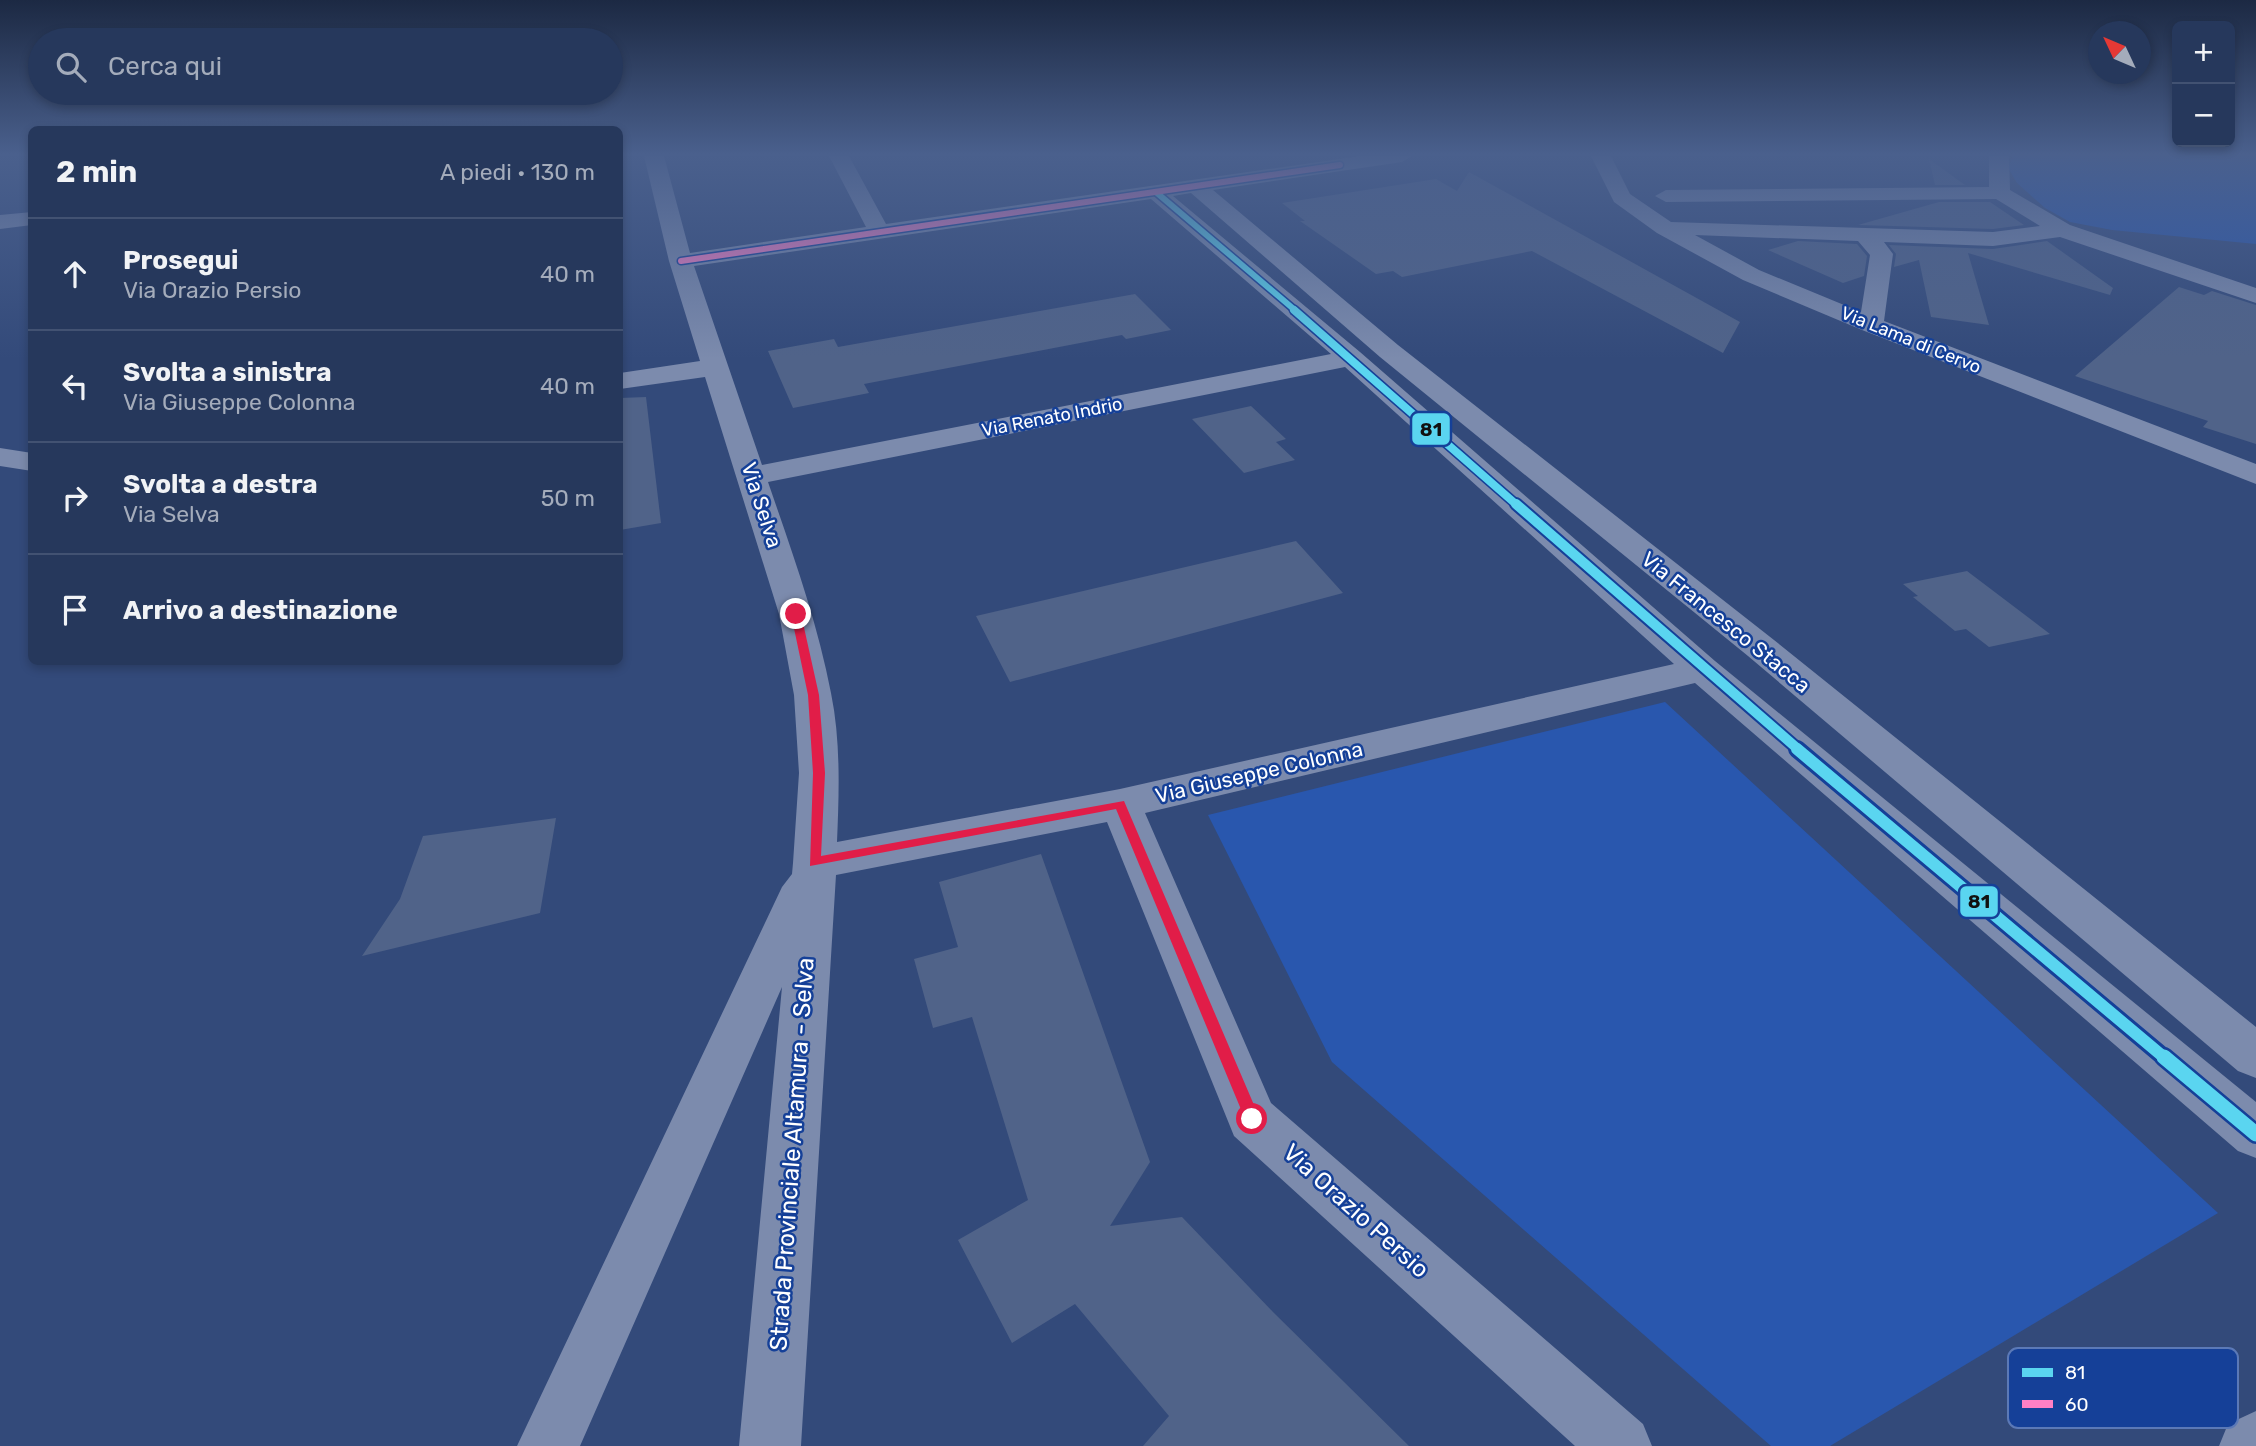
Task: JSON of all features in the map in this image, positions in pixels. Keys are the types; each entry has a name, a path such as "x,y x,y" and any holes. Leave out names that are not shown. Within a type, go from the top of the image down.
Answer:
{"street":[{"name":"Via Selva","path":"671,223 681,261 796,614 813,695 819,773 815,863"},
{"path":"875,223 880,233"},
{"path":"681,261 946,223"},
{"path":"1193,223 1352,358 1702,669 2256,1134"},
{"name":"Via Francesco Stacca","path":"1239,223 1388,351 1761,648 2256,1056"},
{"name":"Via Lama di Cervo","path":"1658,223 1751,275 1871,325 2256,475"},
{"path":"2051,223 2062,230 2256,296"},
{"path":"1665,228 1993,239 2062,230"},
{"path":"1864,234 1882,254 1871,325"},
{"name":"Via Renato Indrio","path":"753,476 1352,358"},
{"path":"623,381 716,367"},
{"path":"0,457 28,461"},
{"name":"Via Giuseppe Colonna","path":"815,863 1120,804 1702,669"},
{"name":"Via Orazio Persio","path":"1120,804 1252,1119 1621,1446"},
{"path":"548,1446 815,863"},
{"name":"Strada Provinciale Altamura - Selva","path":"770,1446 815,863"},
{"path":"2250,1446 2256,1443"}],"shaded area":[{"path":"2078,223 2256,223 2256,244 2112,230"},
{"path":"1665,702 2218,1213 1830,1446 1771,1446 1332,1062 1208,815"}],"building":[{"path":"1304,223 1562,223 1740,322 1723,353 1532,251 1402,277 1393,271 1376,274"},
{"path":"2022,223 2024,225 1993,229 1858,225"},
{"path":"1798,241 1857,244 1867,256 1864,276 1843,283 1768,250"},
{"path":"2047,241 2113,288 2110,295 1968,253 1989,325 1931,317 1919,260 1894,267 1896,254 1889,245 1993,249"},
{"path":"2179,287 2204,295 2212,291 2256,305 2256,444 2203,427 2208,421 2075,376"},
{"path":"1135,294 1171,330 1126,339 1122,335 864,384 869,393 793,408 768,351 834,339 838,347"},
{"path":"646,397 661,523 623,529 623,398"},
{"path":"1251,406 1286,439 1276,442 1295,460 1244,473 1192,419"},
{"path":"1296,541 1343,593 1010,682 976,616"},
{"path":"1967,571 2050,634 1989,647 1966,629 1955,631 1913,597 1918,596 1903,584"},
{"path":"556,818 540,913 362,956 400,899 423,836"},
{"path":"1041,854 1150,1162 1110,1226 1182,1217 1273,1312 1409,1446 1143,1446 1169,1416 1075,1304 1012,1343 958,1240 1028,1200 972,1017 933,1028 914,959 958,947 939,882"}],"transit line":[{"name":"60","path":"681,261 939,223"},
{"name":"81","path":"1193,223 1351,358 1702,669 2256,1134"}],"route":[{"path":"796,614 813,695 819,773 815,863 1120,804 1252,1119"}]}
